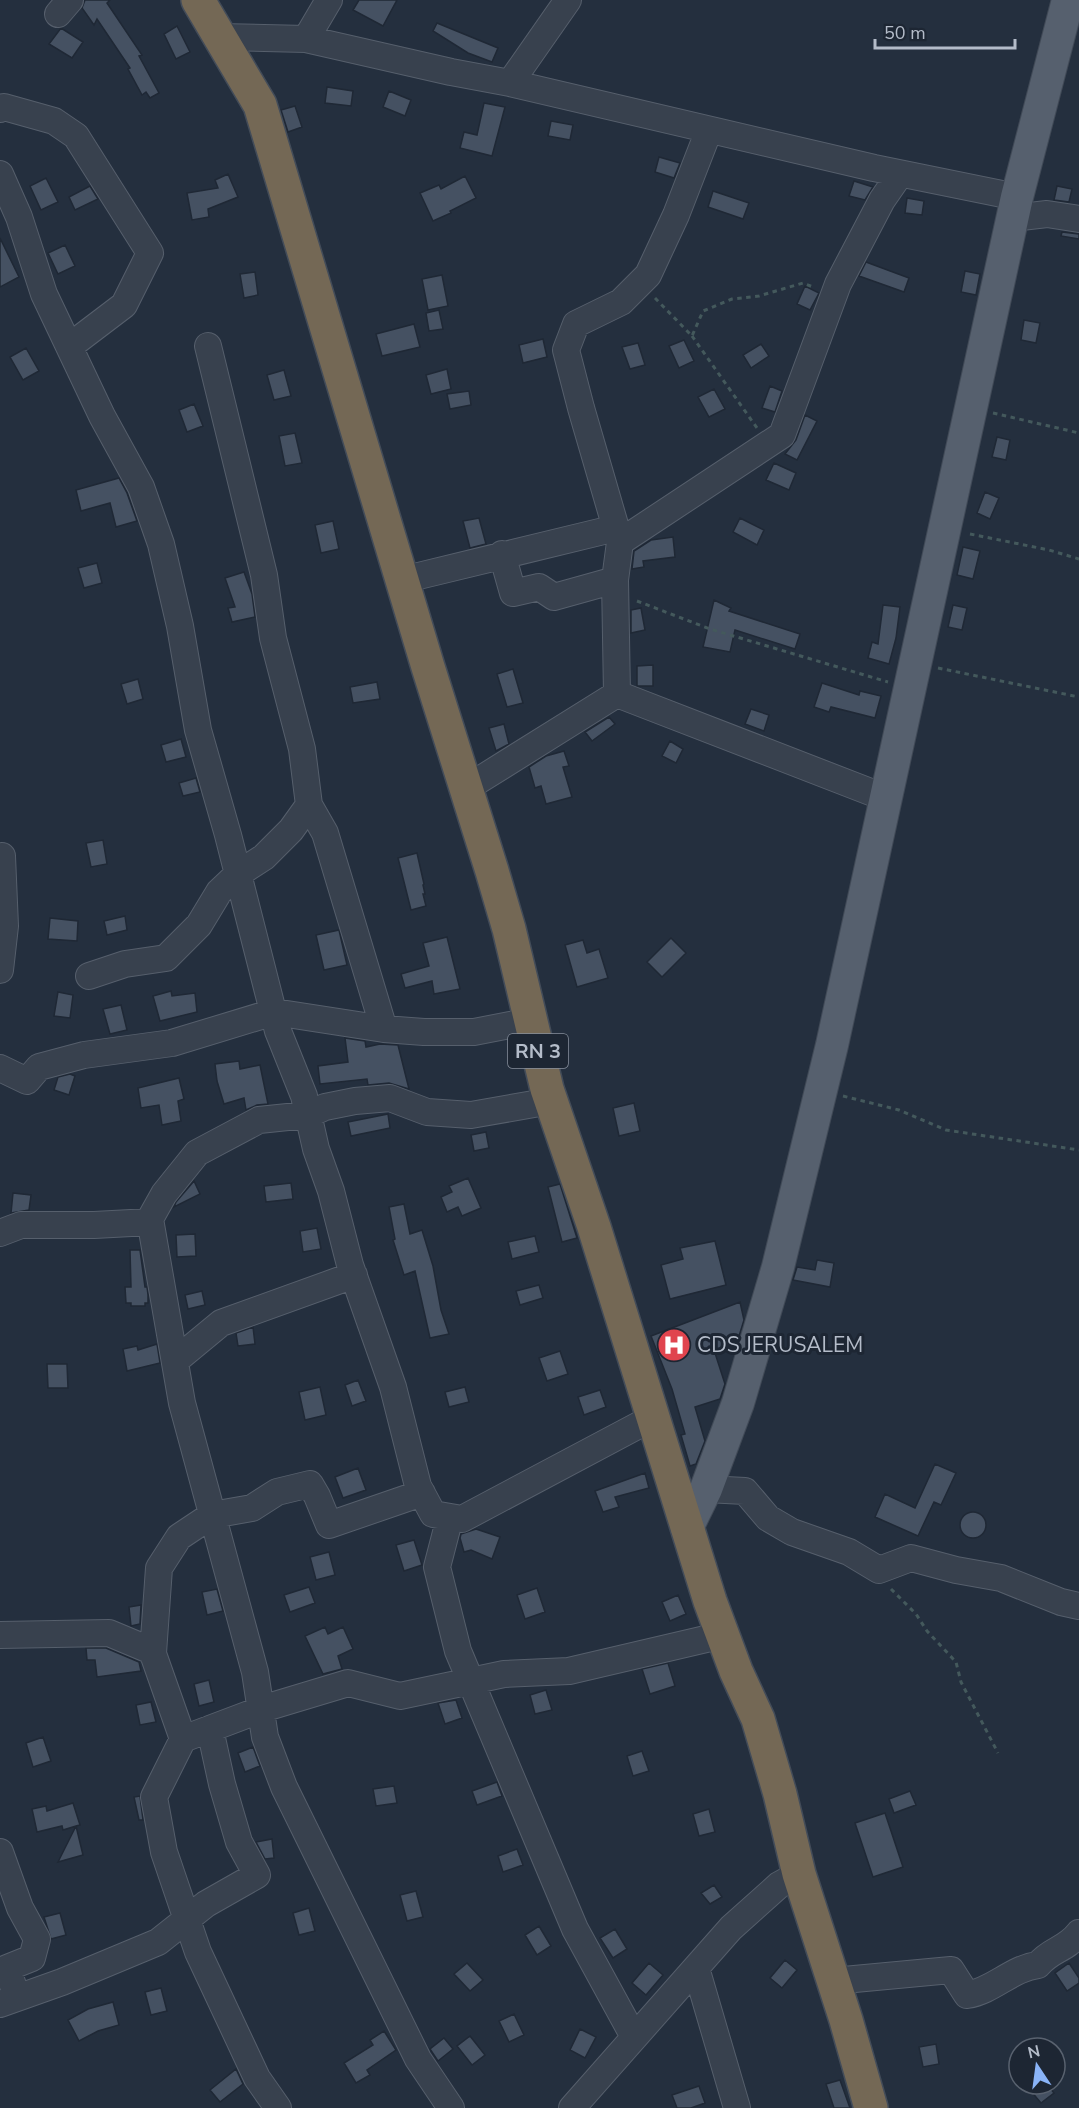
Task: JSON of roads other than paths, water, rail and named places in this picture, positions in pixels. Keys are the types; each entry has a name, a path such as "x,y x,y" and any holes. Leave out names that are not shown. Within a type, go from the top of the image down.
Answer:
{"highway":[{"name":"RN 3","path":"198,0 260,105 465,789 496,882 551,1101 654,1416 687,1528 736,1671 758,1719 780,1794 799,1874 846,2020 871,2108"}],"main road":[{"path":"687,1528 706,1489 738,1403 778,1268 821,1090 1015,208 1068,0"}],"street":[{"path":"306,39 329,0"},
{"path":"510,83 568,0"},
{"path":"219,37 306,39 510,83 900,174 1015,208 1079,219"},
{"path":"0,109 4,107 54,121 76,136 150,253 124,305 70,346"},
{"path":"617,694 615,586 618,535 566,350 576,324 621,302 648,274 676,215 709,130"},
{"path":"0,174 20,217 44,294 102,416 141,487 161,544 180,626 198,730 278,1031 304,1096 316,1149 331,1191 350,1265 393,1387 418,1486 433,1514 462,1519 654,1416"},
{"path":"402,580 502,554 618,535 782,435 835,294 882,200 900,174"},
{"path":"208,346 264,575 273,638 302,748 309,806 325,833 384,1029"},
{"path":"502,554 513,593 539,587 554,597 615,586"},
{"path":"465,789 617,694"},
{"path":"617,694 886,798"},
{"path":"88,976 125,964 166,958 199,925 219,892 238,874 264,857 291,830 309,806"},
{"path":"0,970 6,926 2,856"},
{"path":"0,1068 27,1081 39,1067 84,1055 172,1043 274,1012 384,1029 424,1032 474,1032 531,1021"},
{"path":"450,2108 418,2059 284,1787 265,1737 255,1672 182,1403 150,1218 164,1194 197,1153 259,1120 307,1115 324,1107 390,1098 427,1112 471,1115 551,1101"},
{"path":"0,1233 21,1225 150,1222"},
{"path":"174,1361 221,1323 354,1275"},
{"path":"183,1739 153,1653 159,1568 179,1537 212,1515 252,1508 277,1492 310,1484 329,1525 422,1493"},
{"path":"706,1489 745,1491 768,1518 792,1532 849,1552 879,1570 911,1558 956,1570 1001,1578 1061,1602 1079,1606"},
{"path":"450,1517 437,1566 458,1651 575,1929 634,2037"},
{"path":"0,1635 109,1633 153,1653"},
{"path":"278,2108 257,2078 198,1952 164,1852 154,1797 183,1739 261,1709 348,1683 400,1696 504,1674 569,1671 723,1635"},
{"path":"0,1852 20,1908 37,1939 32,1958 7,1968 9,2000 63,1982 158,1942 206,1904 257,1875 239,1842 222,1784 210,1729"},
{"path":"572,2108 731,1928 779,1885 799,1874"},
{"path":"833,1981 951,1970 967,1995 976,1993 1028,1966 1038,1965 1047,1954 1071,1944 1079,1933"},
{"path":"696,1968 737,2108"}],"place":[{"name":"CDS JERUSALEM","path":"674,1345"}]}
